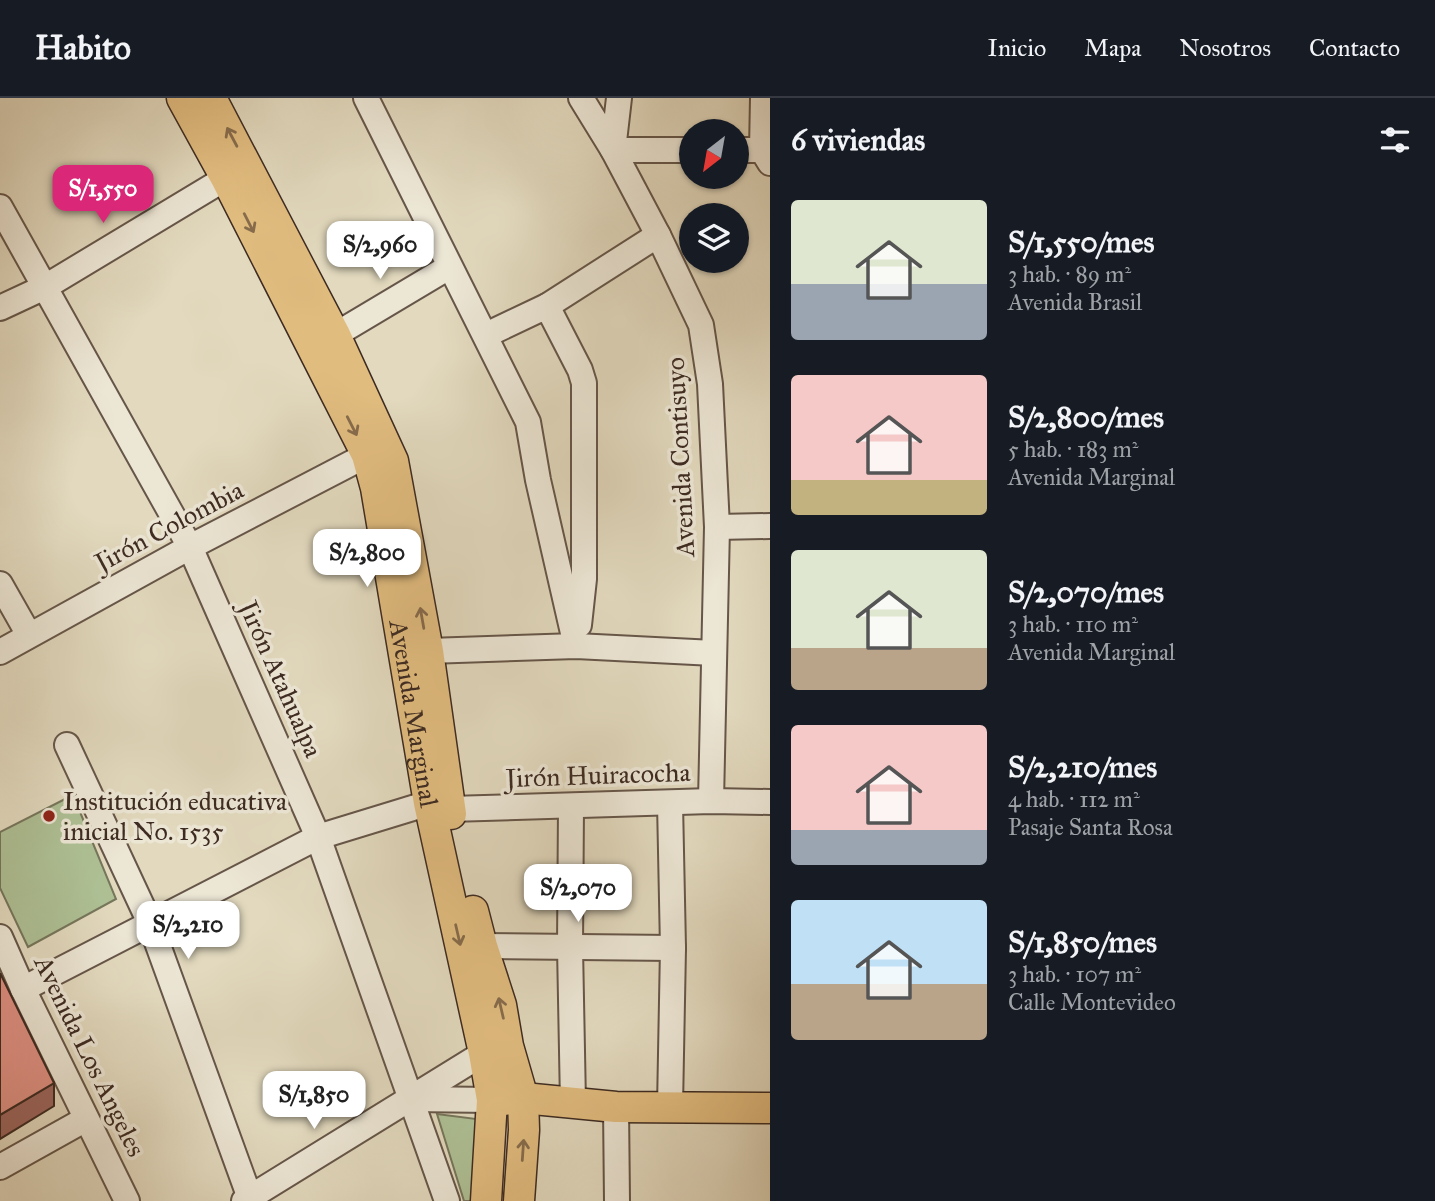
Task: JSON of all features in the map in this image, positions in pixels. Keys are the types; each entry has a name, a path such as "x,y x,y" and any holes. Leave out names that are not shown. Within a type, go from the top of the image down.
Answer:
{"main road":[{"name":"Avenida Marginal","path":"183,98 367,455 376,488 439,806 496,1050 523,1098 524,1130 519,1201"},
{"name":"Avenida Marginal","path":"211,98 335,335 393,461 428,651 439,806 501,1005 486,1201"},
{"path":"492,1100 523,1098 616,1107 770,1108"}],"street":[{"path":"366,98 528,422 538,480 576,646"},
{"name":"Avenida Contisuyo","path":"581,98 613,150 658,235 701,325 710,384 717,527 711,801"},
{"path":"619,98 613,150 679,150"},
{"path":"763,98 766,156"},
{"path":"0,308 45,287 226,177"},
{"name":"Jirón Atahualpa","path":"0,207 190,547 318,837 447,1201"},
{"path":"486,335 547,306 658,235"},
{"path":"335,335 449,267"},
{"path":"547,306 584,383 583,579 576,646"},
{"name":"Jirón Colombia","path":"0,652 190,547 367,455"},
{"path":"717,527 770,526"},
{"path":"0,584 29,635"},
{"path":"428,651 576,646 714,653"},
{"path":"67,745 150,923 248,1200 410,1099 496,1050"},
{"name":"Jirón Huiracocha","path":"23,989 318,837 439,806 770,802"},
{"path":"670,803 673,948 670,1107"},
{"path":"571,806 573,1103"},
{"name":"Avenida Los Angeles","path":"0,937 127,1201"},
{"path":"482,946 673,948"},
{"path":"410,1099 492,1100"},
{"path":"616,1107 617,1201"},
{"path":"0,1167 86,1119"}],"green space":[{"path":"73,795 116,899 28,947 0,888 0,832"},
{"path":"437,1114 492,1121 484,1201 464,1201"}],"building":[{"path":"0,973 54,1083 0,1115"}],"place":[{"name":"Institución educativa inicial No. 1535","path":"49,816"}]}
